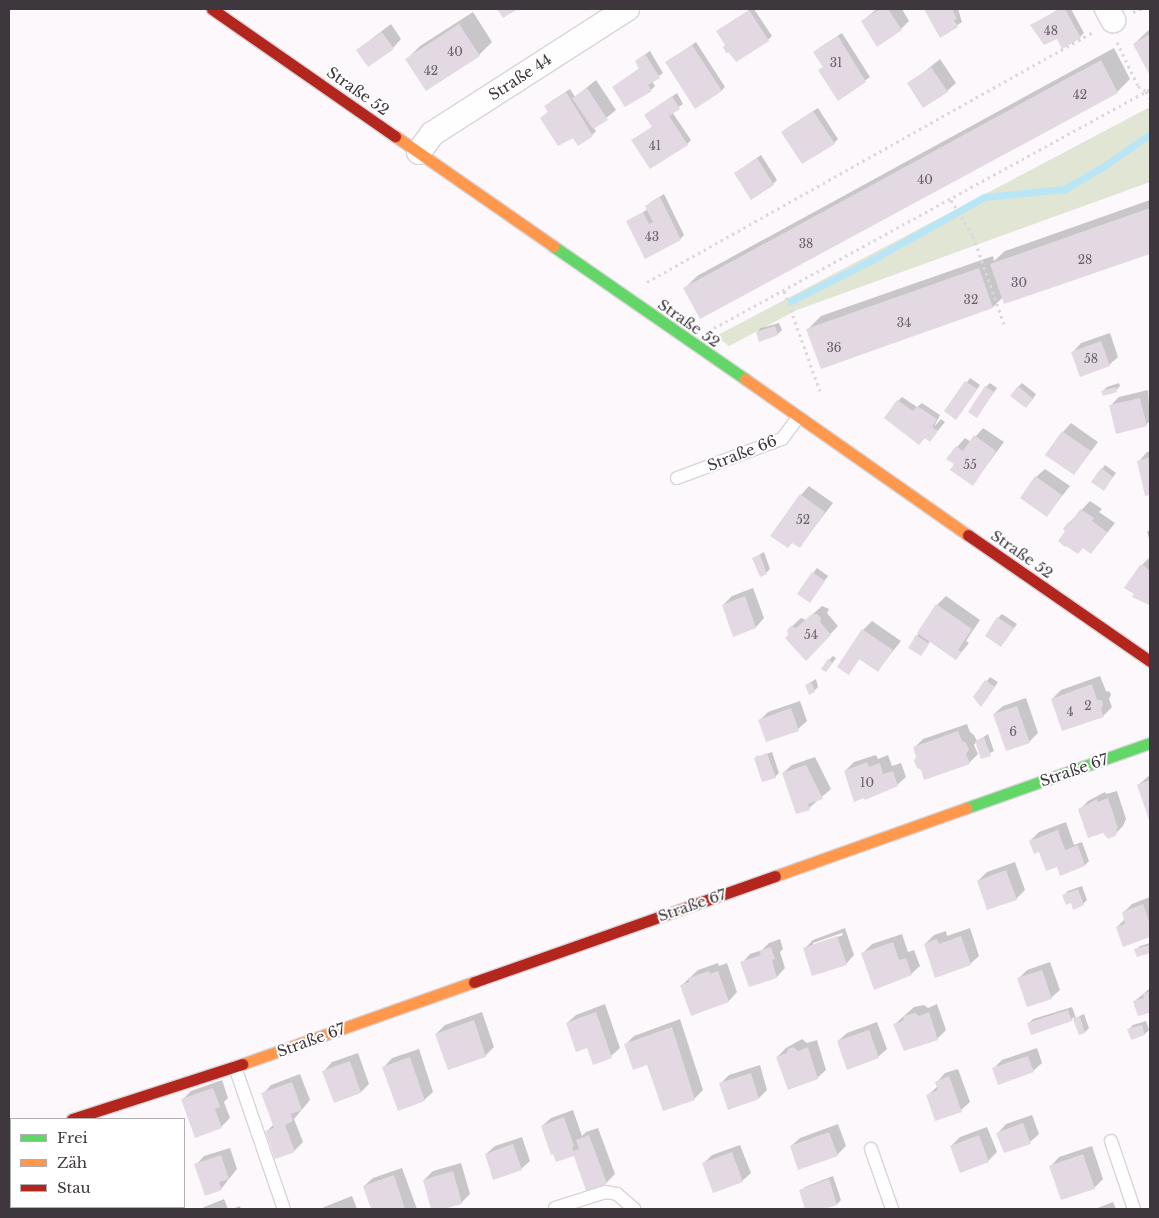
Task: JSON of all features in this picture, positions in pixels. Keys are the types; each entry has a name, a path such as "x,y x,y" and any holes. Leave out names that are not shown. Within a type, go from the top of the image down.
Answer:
{"street":[{"name":"Straße 52","path":"212,9 1150,661"},
{"name":"Straße 44","path":"419,152 432,134 627,9"},
{"name":"Straße 67","path":"75,1118 235,1067 1150,743"}],"lane":[{"name":"Straße 66","path":"677,478 782,439 798,418"},
{"path":"235,1067 284,1209"},
{"path":"1111,1140 1134,1209"},
{"path":"871,1149 892,1209"},
{"path":"555,1208 605,1192 617,1194 634,1209"}],"path":[{"path":"623,295 1110,15 1141,9"},
{"path":"1110,15 1117,27 1116,45 1138,86 1148,90"},
{"path":"1148,90 1150,98"},
{"path":"696,345 714,328 951,200 1148,90"},
{"path":"951,200 965,226 973,236 1004,324"},
{"path":"784,291 820,391"}],"green space":[{"path":"1150,107 1150,182 797,310 729,346 716,336"}],"building":[{"path":"497,9 518,9 503,18"},
{"path":"880,9 888,9 902,30 877,47 861,21"},
{"path":"924,9 952,9 957,19 954,20 958,27 940,38"},
{"path":"1060,9 1065,9 1081,38 1062,49 1057,39 1044,45 1030,25"},
{"path":"749,10 769,41 736,62 729,53 726,53 723,47 725,45 716,31"},
{"path":"459,24 480,56 426,91 405,59"},
{"path":"382,32 394,49 368,67 356,50"},
{"path":"1150,34 1150,76 1133,44"},
{"path":"838,36 866,82 838,101 818,70 823,67 813,52"},
{"path":"692,45 722,91 695,109 665,62"},
{"path":"645,54 660,78 648,85 652,91 625,107 612,87 639,69 635,61"},
{"path":"1101,60 1118,93 700,319 683,288"},
{"path":"931,67 948,92 923,108 907,83"},
{"path":"587,88 608,120 593,129 572,98"},
{"path":"566,92 593,136 578,146 573,138 558,146 540,118 548,112 544,106"},
{"path":"672,96 680,109 669,116 688,145 650,169 631,140 652,127 644,115"},
{"path":"813,111 835,144 802,164 781,132"},
{"path":"757,158 774,185 751,200 734,173"},
{"path":"660,197 681,240 645,259 626,221 643,212 649,224 653,222 645,206"},
{"path":"1150,208 1150,254 1004,304 990,264"},
{"path":"979,268 993,308 821,369 806,329"},
{"path":"775,326 778,335 759,342 756,332"},
{"path":"1101,341 1110,366 1080,377 1071,352"},
{"path":"965,381 977,389 956,420 944,411"},
{"path":"985,386 994,392 977,418 968,412"},
{"path":"1018,386 1033,399 1026,408 1010,396"},
{"path":"1116,387 1117,392 1103,396 1101,391"},
{"path":"1140,398 1147,426 1116,434 1109,405"},
{"path":"897,400 913,411 917,406 937,419 932,427 938,431 930,442 925,438 919,445 884,418"},
{"path":"1062,431 1091,451 1074,475 1045,455"},
{"path":"974,435 996,451 973,486 950,470 954,464 946,459 956,446 963,451"},
{"path":"1150,457 1150,495 1145,496 1137,461"},
{"path":"1101,468 1113,477 1104,491 1091,482"},
{"path":"1035,476 1062,495 1047,517 1020,498"},
{"path":"800,494 825,512 800,548 792,543 788,548 770,536"},
{"path":"1080,509 1094,518 1092,521 1107,532 1091,554 1083,548 1078,554 1058,541 1065,531 1063,529 1068,522 1070,524"},
{"path":"760,555 767,574 760,577 752,558"},
{"path":"1140,565 1145,566 1150,572 1149,605 1132,597 1134,594 1124,588"},
{"path":"812,572 825,581 810,603 797,594"},
{"path":"745,596 756,628 733,637 722,605"},
{"path":"936,604 972,629 958,650 962,652 956,660 917,633"},
{"path":"812,614 817,614 821,618 820,622 831,635 806,661 785,638 788,635 787,630 791,626 796,628"},
{"path":"997,617 1014,628 1001,647 985,636"},
{"path":"862,629 893,650 878,672 859,659 849,675 837,667"},
{"path":"916,635 929,644 921,656 908,648"},
{"path":"828,659 833,663 826,672 821,669"},
{"path":"985,680 995,687 981,707 973,697"},
{"path":"812,683 815,692 809,695 805,685"},
{"path":"1092,684 1097,700 1102,700 1103,705 1101,709 1104,717 1062,731 1051,699"},
{"path":"1017,706 1030,743 1006,751 993,714"},
{"path":"791,708 799,731 766,742 758,720"},
{"path":"958,731 962,741 966,743 969,750 966,754 970,764 924,780 921,770 917,768 914,761 916,757 913,747"},
{"path":"984,737 991,756 981,759 975,741"},
{"path":"767,753 776,778 762,782 754,758"},
{"path":"867,762 869,767 880,763 883,774 893,771 898,786 865,800 864,798 854,802 844,771"},
{"path":"806,765 823,799 808,804 810,810 796,814 782,773"},
{"path":"1150,780 1150,823 1137,785"},
{"path":"1108,798 1118,828 1116,829 1117,833 1108,839 1103,833 1088,838 1078,809 1097,799 1098,802"},
{"path":"1058,830 1065,850 1078,845 1085,866 1060,876 1057,867 1046,871 1039,852 1034,854 1029,841"},
{"path":"1006,870 1017,900 987,910 977,881"},
{"path":"1078,889 1084,905 1073,910 1071,903 1066,905 1062,895"},
{"path":"1143,904 1150,924 1150,937 1123,947 1116,927 1125,924 1122,912"},
{"path":"837,936 847,965 812,976 803,948"},
{"path":"961,936 971,965 935,978 924,944 937,939 939,944"},
{"path":"893,942 899,960 906,958 912,975 874,990 861,953"},
{"path":"1150,945 1150,953 1137,957 1134,949"},
{"path":"771,947 775,959 772,960 777,978 749,987 740,962 761,955 759,951"},
{"path":"1042,970 1052,999 1027,1007 1017,978"},
{"path":"709,971 710,974 718,971 729,1002 691,1016 680,985 689,982 688,978"},
{"path":"1150,991 1150,1017 1149,1013 1138,1016 1133,1001 1144,998 1143,994"},
{"path":"1068,1010 1072,1021 1031,1035 1027,1023"},
{"path":"596,1012 612,1058 593,1065 587,1048 576,1052 566,1023"},
{"path":"929,1012 938,1040 904,1051 893,1024 903,1021 904,1016 915,1013 919,1016"},
{"path":"1080,1017 1085,1033 1079,1035 1073,1019"},
{"path":"474,1020 486,1057 448,1070 435,1034"},
{"path":"1142,1025 1145,1035 1131,1040 1127,1029"},
{"path":"672,1027 695,1100 663,1111 647,1065 633,1070 624,1044"},
{"path":"869,1030 879,1058 847,1070 837,1041"},
{"path":"793,1047 798,1051 808,1047 818,1079 788,1090 776,1057 787,1053 788,1049"},
{"path":"1028,1056 1034,1072 998,1085 992,1068"},
{"path":"410,1057 425,1101 398,1111 382,1067"},
{"path":"350,1061 361,1093 334,1103 322,1071"},
{"path":"751,1073 759,1099 728,1110 719,1083"},
{"path":"949,1076 962,1112 935,1121 926,1095 938,1090 935,1082"},
{"path":"292,1082 302,1110 291,1114 293,1121 285,1125 295,1152 275,1159 265,1131 274,1128 261,1093"},
{"path":"213,1088 220,1107 215,1109 222,1128 195,1138 181,1099"},
{"path":"564,1117 574,1146 572,1147 573,1151 579,1149 576,1140 589,1135 607,1184 586,1191 574,1156 556,1162 553,1154 551,1155 541,1126"},
{"path":"1023,1123 1031,1144 1004,1153 996,1133"},
{"path":"829,1132 838,1156 798,1170 790,1146"},
{"path":"979,1135 989,1162 960,1173 950,1146"},
{"path":"513,1144 522,1170 493,1180 485,1154"},
{"path":"732,1152 743,1182 713,1193 702,1163"},
{"path":"1083,1154 1095,1189 1061,1200 1049,1166"},
{"path":"221,1155 229,1179 219,1182 222,1190 205,1196 194,1164"},
{"path":"453,1171 462,1204 444,1209 431,1209 423,1180"},
{"path":"394,1175 405,1209 371,1209 363,1186"},
{"path":"829,1179 837,1205 824,1209 805,1209 799,1190"}],"waterway":[{"path":"791,301 870,261 984,197 1065,189 1104,166 1150,134"}],"traffic: fast":[{"path":"553,246 745,379"},
{"path":"966,808 1150,743"}],"traffic: slow":[{"path":"395,136 553,246"},
{"path":"745,379 968,535"},
{"path":"775,876 966,808"},
{"path":"242,1064 474,982"}],"traffic: jam":[{"path":"212,9 395,136"},
{"path":"968,535 1150,661"},
{"path":"474,982 775,876"},
{"path":"75,1118 242,1064"}]}
